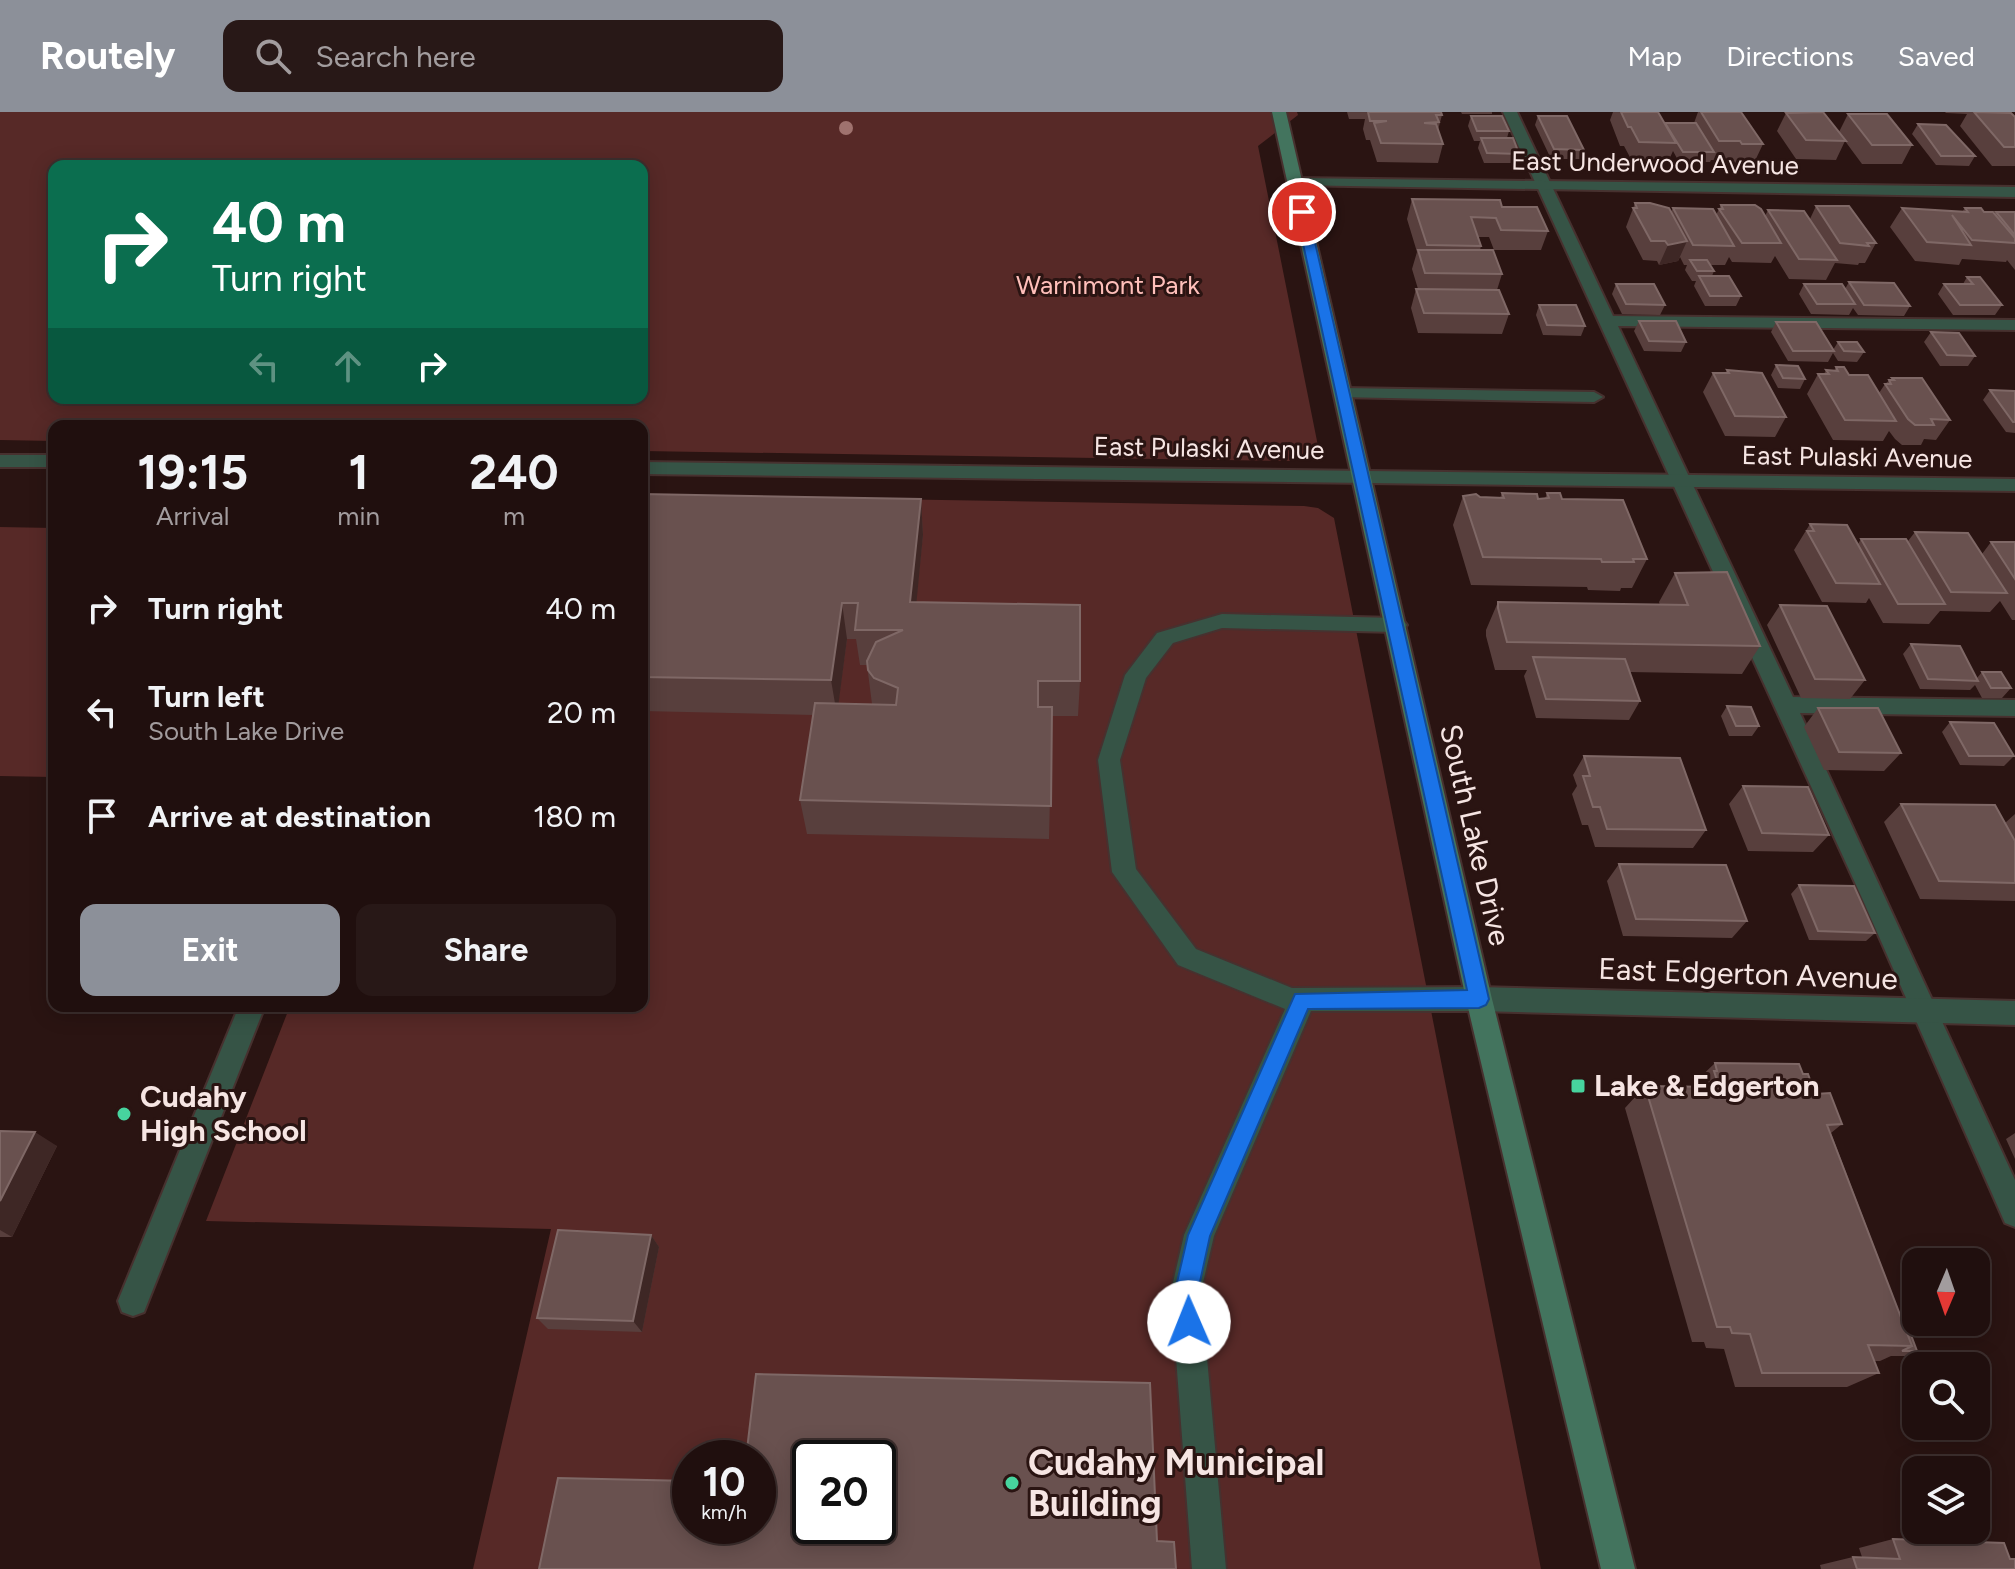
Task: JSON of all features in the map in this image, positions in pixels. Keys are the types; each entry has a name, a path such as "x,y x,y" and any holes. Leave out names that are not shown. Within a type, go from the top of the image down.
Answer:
{"main road":[{"name":"South Lake Drive","path":"1279,112 1479,999 1618,1569"}],"street":[{"path":"1510,112 1540,186 1608,321 1928,1011 2015,1213"},
{"name":"East Underwood Avenue","path":"1295,182 2015,192"},
{"path":"1608,321 2015,325"},
{"path":"1344,393 1594,397"},
{"path":"0,461 48,461"},
{"name":"East Pulaski Avenue","path":"648,468 2015,485"},
{"name":"East Edgerton Avenue","path":"1396,625 1222,621 1165,638 1136,675 1109,760 1124,872 1187,957 1291,1000 1302,1001 1479,999 2015,1013"},
{"path":"1785,705 2015,708"},
{"path":"1209,1569 1186,1291 1199,1235 1302,1001"},
{"path":"133,1301 250,1012"}],"green space":[{"name":"Warnimont Park","path":"0,112 1297,112 1298,115 1258,146 1318,446 1307,458 1292,461 648,451 648,420 48,420 48,441 0,440"},
{"path":"648,495 1304,506 1318,508 1334,518 1541,1569 473,1569 551,1229 206,1221 288,1012 648,1012"},
{"path":"0,527 48,528 48,777 0,776"}],"building":[{"path":"1368,112 1441,112 1442,115 1436,115 1439,122 1424,123 1436,124 1443,144 1381,143 1374,123 1387,121 1370,121"},
{"path":"1621,112 1658,112 1676,143 1639,142"},
{"path":"1701,112 1741,112 1763,144 1719,141"},
{"path":"1823,112 1846,141 1806,140 1786,113"},
{"path":"1974,112 2011,113 2015,117 2015,147 2004,147"},
{"path":"1848,114 1887,114 1912,145 1872,145"},
{"path":"1471,116 1502,116 1509,131 1477,131"},
{"path":"1538,116 1567,116 1584,150 1554,149"},
{"path":"1665,123 1696,123 1714,152 1683,152"},
{"path":"1918,124 1946,125 1975,156 1941,156"},
{"path":"1481,138 1513,138 1519,154 1487,153"},
{"path":"1412,199 1500,200 1502,207 1537,207 1548,231 1501,230 1496,218 1471,217 1481,246 1427,245"},
{"path":"1635,203 1669,208 1687,241 1668,245 1665,241 1651,241 1633,208 1637,208"},
{"path":"1721,205 1755,205 1761,209 1781,243 1742,243 1719,209 1723,209"},
{"path":"1816,206 1849,206 1876,243 1867,243 1869,246 1840,243"},
{"path":"1673,208 1713,209 1734,246 1693,245"},
{"path":"1902,208 1968,212 1965,208 1981,208 1984,212 1993,212 2015,238 2015,243 1972,240 1952,215 1971,245 1927,242"},
{"path":"1768,210 1804,211 1837,260 1799,259"},
{"path":"1996,212 2015,212 2015,235"},
{"path":"1418,250 1493,250 1502,274 1425,273"},
{"path":"1690,260 1707,260 1714,271 1697,271"},
{"path":"1699,276 1729,276 1741,296 1710,296"},
{"path":"1967,277 1980,277 2002,305 1960,305 1944,284 1973,284"},
{"path":"1849,282 1894,283 1910,306 1864,305"},
{"path":"1616,284 1654,284 1665,305 1626,304"},
{"path":"1804,284 1842,284 1855,304 1817,304"},
{"path":"1416,289 1499,290 1509,314 1424,313"},
{"path":"1539,305 1576,305 1585,326 1547,325"},
{"path":"1639,321 1676,321 1686,342 1649,341"},
{"path":"1776,322 1816,322 1834,351 1793,351"},
{"path":"1931,332 1959,333 1975,356 1947,355"},
{"path":"1838,342 1857,342 1864,352 1844,351"},
{"path":"1776,365 1798,366 1805,379 1783,378"},
{"path":"1836,367 1844,367 1849,375 1868,375 1896,421 1845,420 1818,374 1829,374 1826,370 1838,371"},
{"path":"1727,370 1762,373 1786,417 1735,416 1713,373 1729,373"},
{"path":"1892,378 1922,378 1950,420 1931,419 1934,425 1915,425 1885,384 1891,384 1889,380 1894,380"},
{"path":"1990,390 2015,391 2015,422 2013,422"},
{"path":"1502,493 1537,494 1538,499 1549,498 1547,493 1560,493 1562,499 1623,500 1647,559 1602,562 1601,559 1483,557 1463,496 1476,494 1480,497 1504,498"},
{"path":"648,494 921,499 910,602 1080,605 1080,681 1038,681 1038,707 1052,707 1051,806 800,800 815,703 896,705 898,688 874,678 868,670 867,661 876,642 903,630 855,630 858,603 842,603 831,680 648,677"},
{"path":"1810,524 1847,525 1880,584 1836,583 1807,531 1814,531"},
{"path":"1915,532 1968,533 2007,593 1951,592"},
{"path":"1861,539 1906,539 1945,604 1898,604"},
{"path":"1991,542 2015,542 2015,579"},
{"path":"1727,572 1760,646 1507,642 1498,608 1498,602 1688,605 1675,573"},
{"path":"1780,605 1827,606 1865,680 1815,679"},
{"path":"1911,644 1960,646 1978,681 1928,679"},
{"path":"1533,657 1625,659 1640,701 1546,699"},
{"path":"1982,672 2001,672 2011,688 1991,688"},
{"path":"1727,706 1751,707 1759,726 1736,726"},
{"path":"1818,708 1878,708 1901,753 1839,752"},
{"path":"1950,722 1994,723 2014,756 1969,756"},
{"path":"1584,756 1680,758 1706,830 1607,829 1600,807 1593,807 1583,776 1590,776"},
{"path":"1743,786 1808,787 1829,835 1762,833"},
{"path":"1901,804 1995,805 2015,841 2015,883 1939,881"},
{"path":"1619,864 1726,865 1747,921 1636,919"},
{"path":"1799,885 1854,886 1875,933 1818,931"},
{"path":"1715,1063 1799,1064 1803,1074 1808,1074 1815,1094 1830,1093 1842,1124 1827,1125 1902,1320 1902,1336 1908,1336 1912,1346 1868,1345 1879,1373 1762,1373 1750,1334 1732,1333 1730,1327 1717,1327 1645,1086 1719,1087 1714,1071 1717,1071"},
{"path":"0,1131 35,1132 0,1201"},
{"path":"558,1230 651,1235 633,1321 537,1318"},
{"path":"1908,1336 1911,1336 1917,1351 1902,1351 1912,1346"},
{"name":"Cudahy Municipal Building","path":"756,1374 1150,1383 1157,1541 1174,1542 1176,1569 539,1569 558,1478 672,1481 672,1544 776,1544 776,1440 748,1440"},
{"path":"1893,1539 1902,1539 1902,1544 2004,1543 2010,1559 2015,1559 2015,1569 1857,1569 1853,1557 1900,1559"}],"place":[{"name":"Lake & Edgerton","path":"1578,1086"},
{"name":"Cudahy High School","path":"124,1114"},
{"name":"Cudahy Municipal Building","path":"1012,1483"}],"route":[{"path":"1189,1322 1186,1291 1199,1235 1302,1001 1479,999 1302,212"}]}
